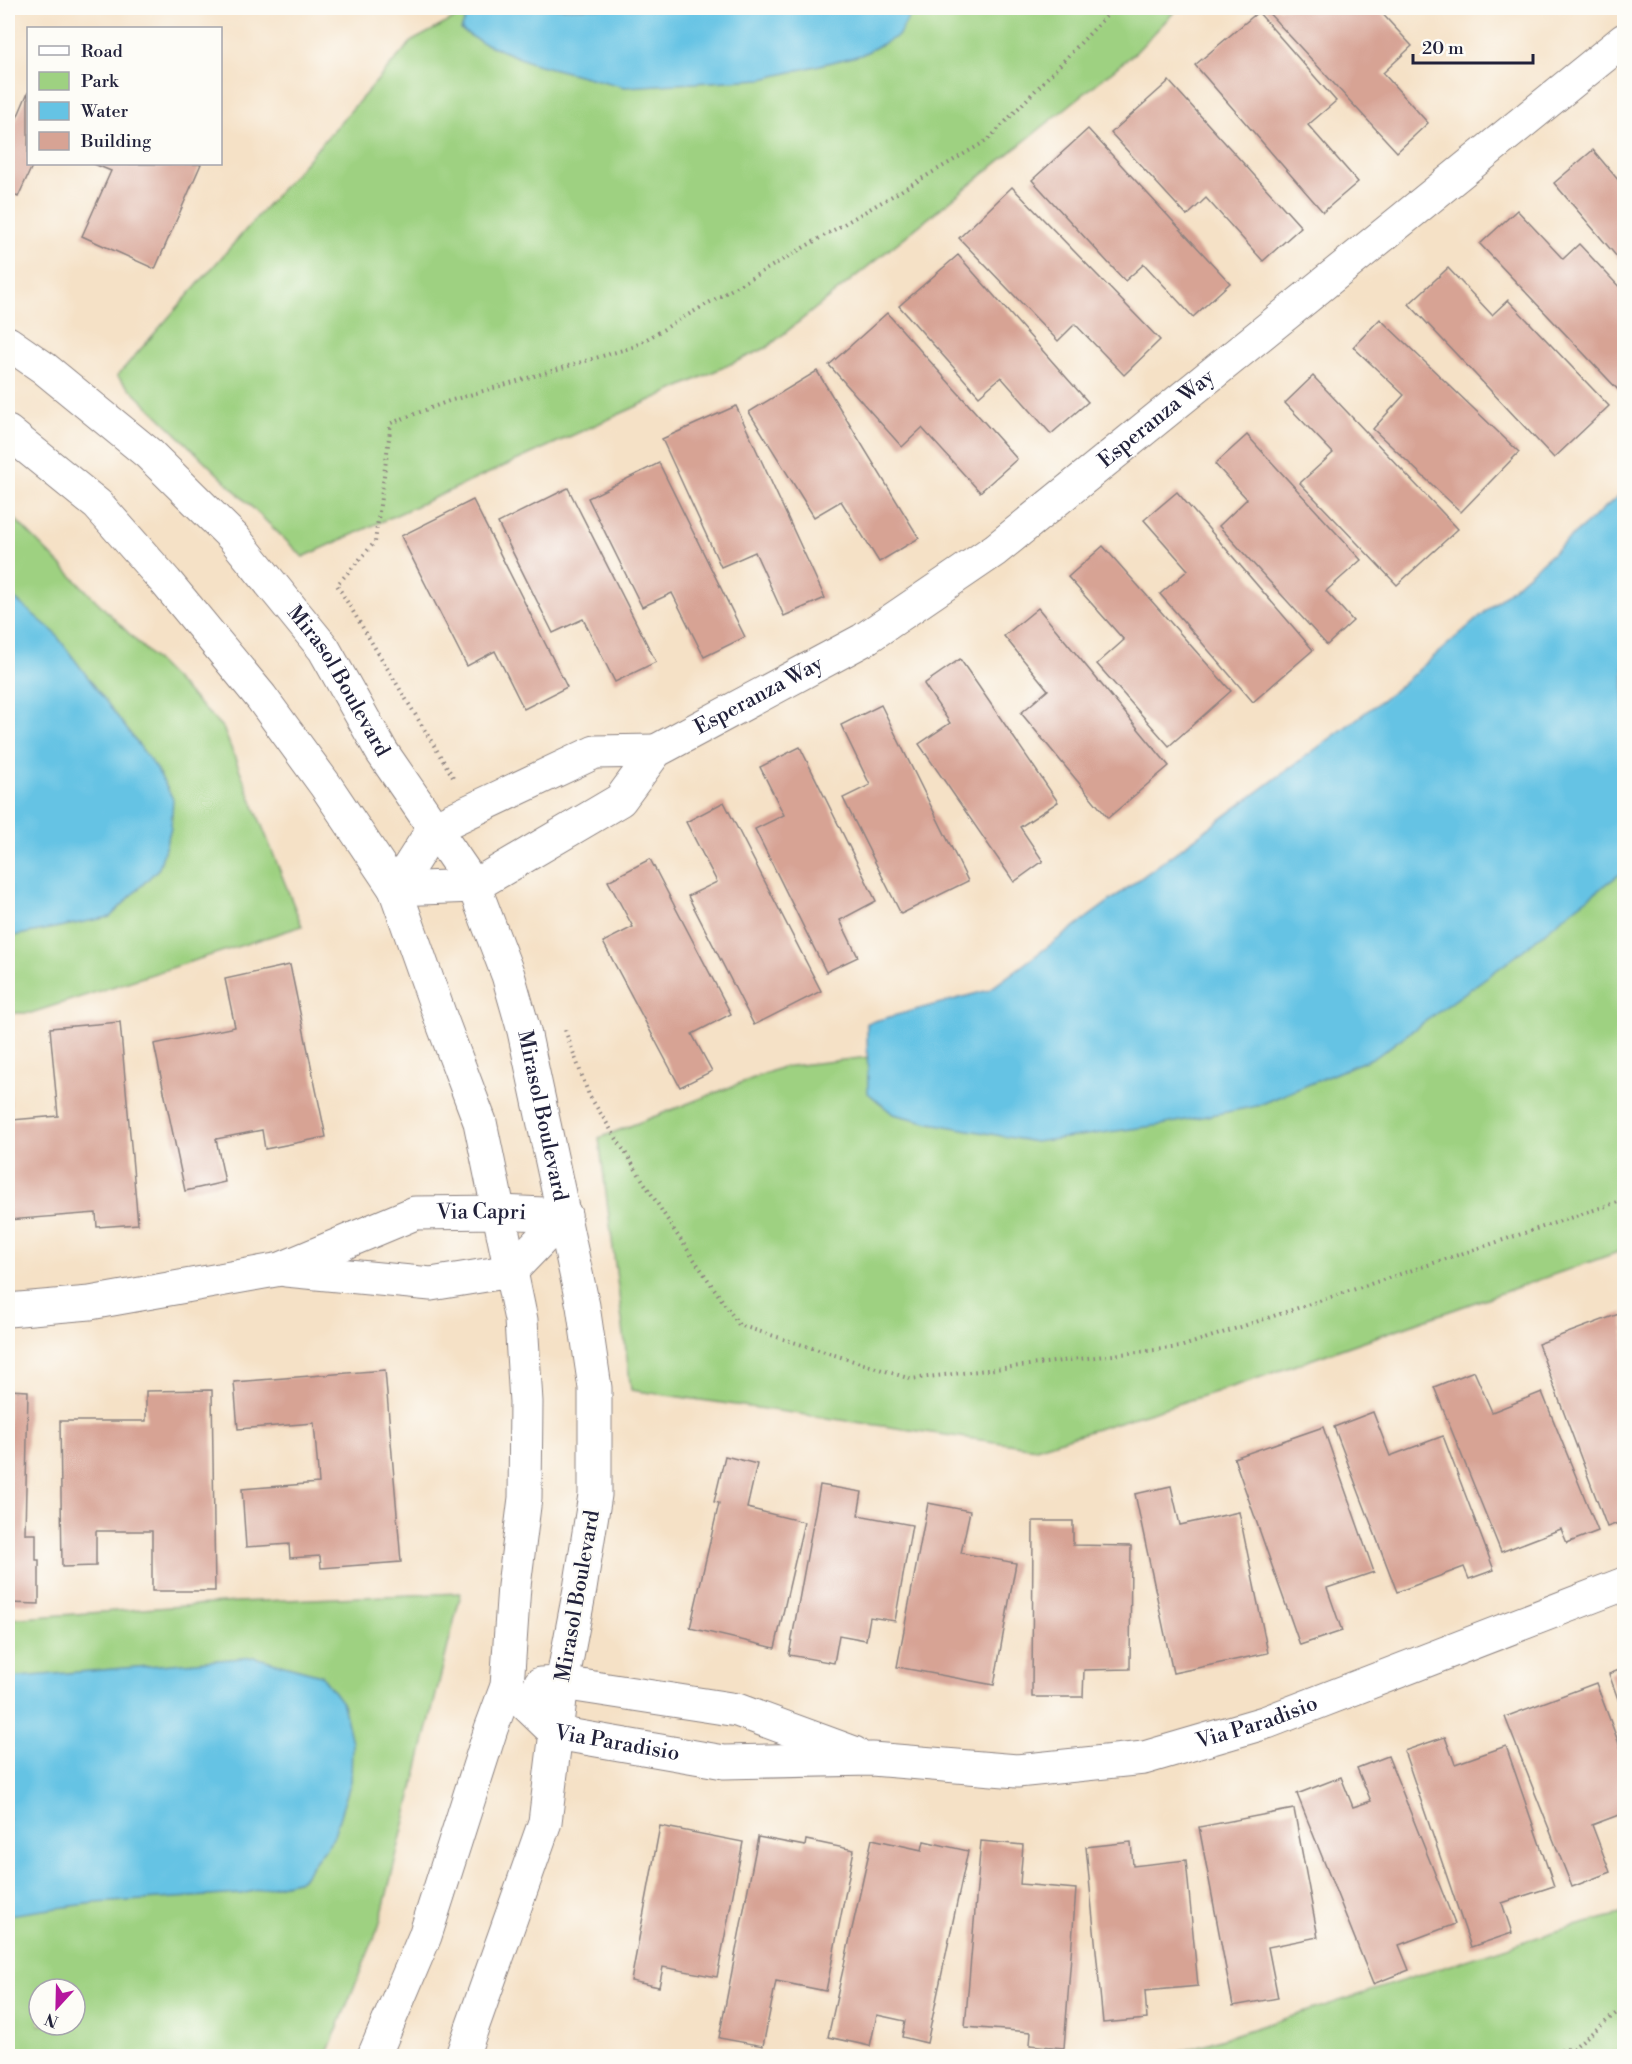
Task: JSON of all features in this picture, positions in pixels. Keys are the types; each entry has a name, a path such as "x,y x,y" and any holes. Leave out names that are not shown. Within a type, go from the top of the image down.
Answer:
{"street":[{"name":"Esperanza Way","path":"395,889 474,886 620,800 656,751 863,640 996,550 1624,40"},
{"name":"Mirasol Boulevard","path":"8,343 44,368 149,454 233,537 324,649 382,752 474,886 508,975 525,1031 565,1215 596,1388 595,1495 562,1683 545,1822 462,2056"},
{"path":"8,432 98,505 166,582 261,697 326,786 395,889 480,1122 522,1320 526,1402 525,1486 514,1586 507,1686 491,1729 425,1936 374,2056"},
{"name":"Esperanza Way","path":"434,828 595,752 656,751"},
{"path":"395,889 434,828"},
{"name":"Via Capri","path":"8,1310 90,1303 281,1269 416,1213 498,1212 565,1215"},
{"name":"Via Capri","path":"281,1269 431,1284 511,1271 565,1215"},
{"name":"Via Paradisio","path":"507,1686 556,1733 724,1762 872,1759 1017,1771 1144,1758 1267,1722 1624,1584"},
{"name":"Via Paradisio","path":"507,1686 562,1683 737,1710 872,1759"}],"path":[{"path":"473,810 337,585 375,542 391,423 449,401 633,347 988,140 1114,8"},
{"path":"561,1020 589,1095 674,1230 739,1325 911,1379 1180,1347 1624,1200"},
{"path":"1531,2056 1573,2048 1624,2007"}],"green space":[{"path":"474,8 1178,8 1136,52 766,348 303,557 117,376 412,41"},
{"path":"8,512 223,728 302,926 31,1013 8,1013"},
{"path":"1624,650 1624,1250 1244,1383 1036,1448 631,1390 599,1138 782,1067 1235,1015"},
{"path":"461,1593 379,1926 326,2056 8,2056 8,1619 237,1602"},
{"path":"1624,1913 1624,2056 1168,2056 1560,1930"}],"water":[{"path":"470,8 914,8 898,36 861,55 762,79 625,87 532,63 481,42 461,30"},
{"path":"1624,491 1624,871 1516,956 1377,1056 1257,1106 1161,1125 1035,1142 893,1114 868,1093 867,1023 989,990 1393,692"},
{"path":"8,593 54,632 156,768 173,799 171,828 159,868 110,917 8,937"},
{"path":"254,1657 321,1675 343,1704 352,1742 351,1781 333,1838 301,1880 241,1894 94,1903 8,1915 8,1678"}],"building":[{"path":"1264,8 1377,8 1412,46 1383,73 1428,123 1397,152"},
{"path":"1258,12 1336,101 1308,125 1358,182 1323,212 1195,65"},
{"path":"1169,81 1301,227 1263,261 1206,198 1187,216 1111,133"},
{"path":"27,94 27,165 33,165 18,197 8,192 8,139"},
{"path":"1088,129 1230,283 1193,317 1144,264 1125,281 1032,180"},
{"path":"1593,150 1624,187 1624,265 1554,183"},
{"path":"96,165 201,165 155,269 82,236 111,171"},
{"path":"1012,187 1160,340 1124,375 1075,324 1058,341 959,238"},
{"path":"1517,210 1563,259 1579,244 1624,292 1624,396 1480,244"},
{"path":"958,255 1088,402 1051,434 1001,377 979,396 899,306"},
{"path":"1448,268 1492,315 1508,300 1609,406 1554,458 1409,304"},
{"path":"887,313 1017,459 980,492 922,428 902,447 829,365"},
{"path":"1380,319 1519,452 1461,512 1373,429 1404,395 1353,347"},
{"path":"817,371 919,538 879,562 841,501 814,517 749,412"},
{"path":"1313,376 1458,529 1397,585 1300,483 1333,453 1285,403"},
{"path":"736,406 825,598 784,616 755,552 721,567 662,439"},
{"path":"1247,435 1361,560 1326,591 1353,621 1327,645 1219,526 1247,499 1215,464"},
{"path":"659,463 745,637 704,657 672,593 642,607 588,498"},
{"path":"568,488 656,662 615,682 583,619 553,633 498,523"},
{"path":"1177,492 1313,650 1253,702 1160,594 1188,570 1144,520"},
{"path":"473,500 567,687 524,709 495,651 467,666 401,536"},
{"path":"1103,546 1231,691 1169,746 1097,664 1124,640 1068,577"},
{"path":"1038,608 1169,766 1108,818 1021,713 1048,690 1004,636"},
{"path":"960,659 1058,802 1020,827 1043,861 1014,882 919,744 950,723 924,684"},
{"path":"881,705 968,881 901,914 843,798 870,785 841,725"},
{"path":"800,747 876,901 840,920 858,957 826,972 755,829 784,815 760,767"},
{"path":"724,802 821,991 754,1025 688,896 717,882 686,822"},
{"path":"650,859 731,1014 692,1034 712,1071 680,1087 603,942 633,927 608,881"},
{"path":"290,965 326,1137 265,1149 262,1130 216,1139 225,1182 185,1191 154,1044 235,1027 225,979"},
{"path":"120,1022 138,1224 97,1227 96,1213 8,1220 8,1093 10,1093 12,1120 58,1116 50,1028"},
{"path":"1624,1312 1624,1521 1607,1527 1538,1344"},
{"path":"385,1370 401,1562 321,1568 320,1556 290,1558 289,1544 246,1547 242,1489 319,1483 314,1423 238,1429 234,1382"},
{"path":"1474,1371 1492,1412 1542,1392 1598,1531 1567,1543 1561,1529 1501,1552 1434,1387"},
{"path":"8,1390 28,1391 25,1534 36,1534 36,1560 39,1560 39,1604 8,1603"},
{"path":"212,1390 215,1591 152,1591 152,1531 96,1531 96,1566 62,1567 60,1421 146,1421 146,1391"},
{"path":"1373,1412 1390,1456 1443,1436 1494,1570 1469,1579 1464,1567 1397,1592 1334,1427"},
{"path":"1323,1427 1374,1572 1327,1588 1342,1631 1300,1645 1234,1458"},
{"path":"725,1456 757,1464 747,1508 804,1522 775,1648 690,1628 719,1503 714,1502"},
{"path":"820,1485 862,1492 858,1515 912,1525 895,1621 870,1617 866,1640 839,1635 834,1663 789,1655"},
{"path":"1171,1486 1180,1525 1239,1512 1268,1653 1173,1673 1135,1494"},
{"path":"928,1503 970,1511 961,1553 1016,1563 994,1685 897,1667"},
{"path":"1033,1521 1073,1521 1073,1545 1131,1546 1130,1669 1084,1670 1083,1697 1032,1697"},
{"path":"1624,1668 1624,1716 1609,1674"},
{"path":"1596,1683 1624,1757 1624,1813 1592,1825 1610,1872 1572,1887 1505,1717"},
{"path":"1445,1737 1455,1764 1506,1746 1554,1886 1502,1903 1512,1933 1471,1947 1404,1751"},
{"path":"1388,1756 1455,1924 1399,1945 1409,1970 1373,1984 1297,1794 1341,1777 1353,1807 1371,1801 1357,1768"},
{"path":"1294,1809 1318,1937 1268,1947 1278,1998 1233,2006 1199,1827"},
{"path":"660,1826 743,1842 717,1977 663,1967 659,1987 631,1981"},
{"path":"758,1837 805,1846 806,1840 854,1850 826,1991 776,1981 763,2046 719,2038"},
{"path":"872,1839 922,1850 924,1841 968,1851 927,2043 902,2037 905,2021 877,2015 870,2046 828,2037"},
{"path":"981,1841 1023,1845 1020,1884 1076,1889 1064,2048 1030,2045 1031,2032 965,2027"},
{"path":"1131,1842 1133,1866 1186,1860 1198,1986 1145,1991 1147,2019 1103,2023 1086,1847"}]}
